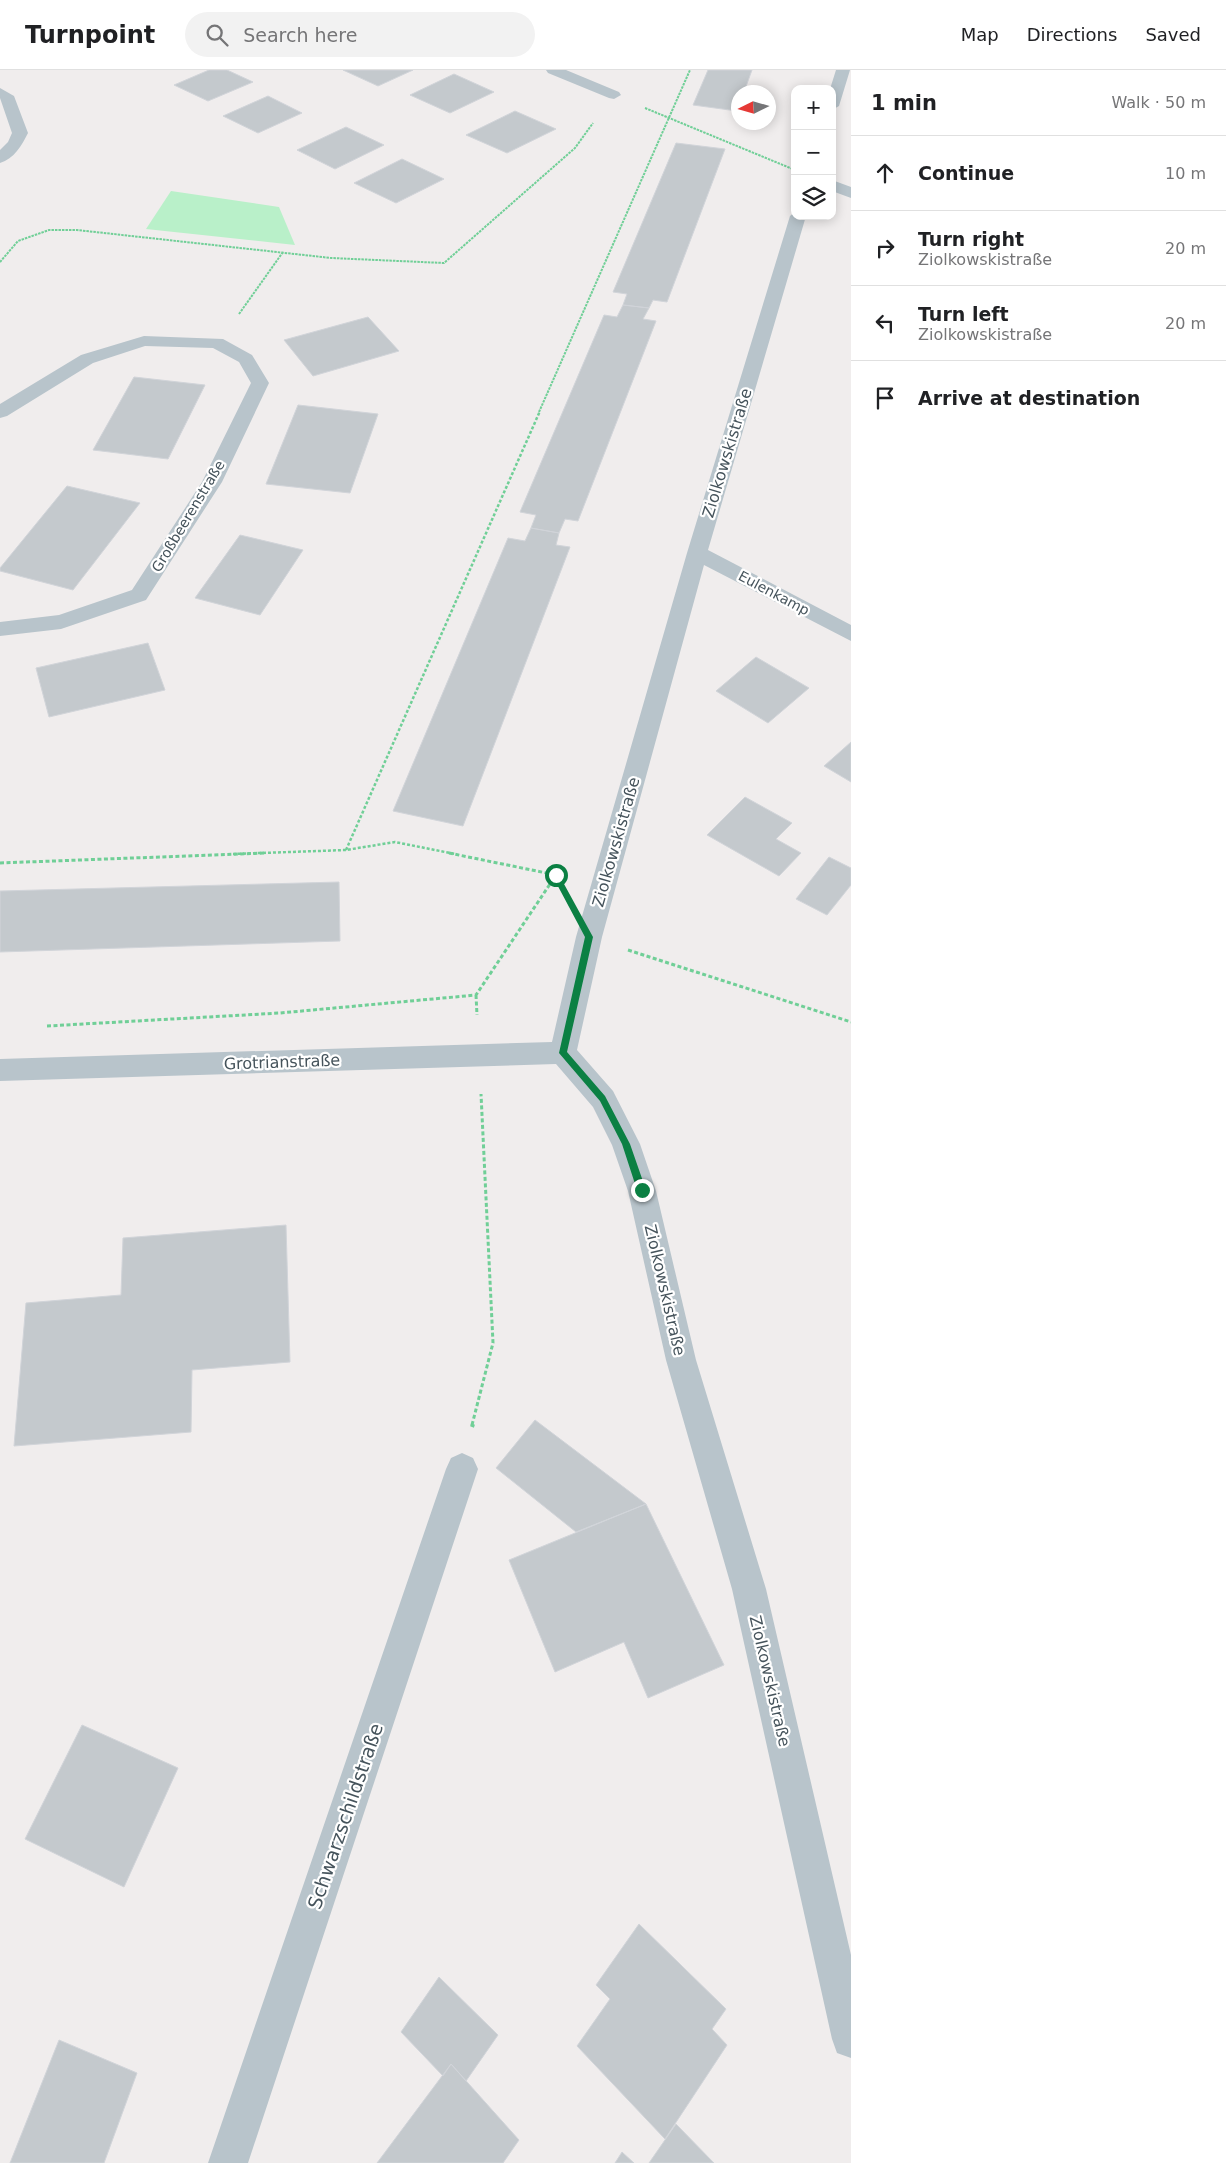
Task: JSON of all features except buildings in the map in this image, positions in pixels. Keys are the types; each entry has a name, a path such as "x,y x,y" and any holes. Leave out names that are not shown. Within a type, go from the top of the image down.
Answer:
{"street":[{"path":"553,70 614,95"},
{"path":"836,93 843,70"},
{"path":"0,92 7,96 20,133 15,144 0,158"},
{"path":"836,187 851,193"},
{"name":"Ziolkowskistraße","path":"797,220 697,553 589,937 563,1053 603,1099 626,1144 642,1190 681,1360 749,1590 851,2039"},
{"name":"Großbeerenstraße","path":"0,412 87,359 144,341 217,343 246,359 260,383 212,482 139,595 61,622 0,629"},
{"name":"Eulenkamp","path":"697,553 851,634"},
{"name":"Grotrianstraße","path":"0,1070 563,1053"},
{"name":"Schwarzschildstraße","path":"228,2163 462,1469"}],"path":[{"path":"346,850 690,70"},
{"path":"0,262 18,241 49,230 77,230 284,251 331,258 444,263 574,148 614,95 791,168"},
{"path":"217,343 284,251"},
{"path":"0,864 346,850 395,842 556,875"},
{"path":"556,875 589,937 851,1022"},
{"path":"39,1026 280,1013 476,995 556,875"},
{"path":"462,1469 493,1343 479,1056"}],"green space":[{"path":"171,191 279,207 295,245 146,229"}],"route":[{"path":"556,875 589,937 563,1053 603,1099 626,1144 642,1190"}]}
